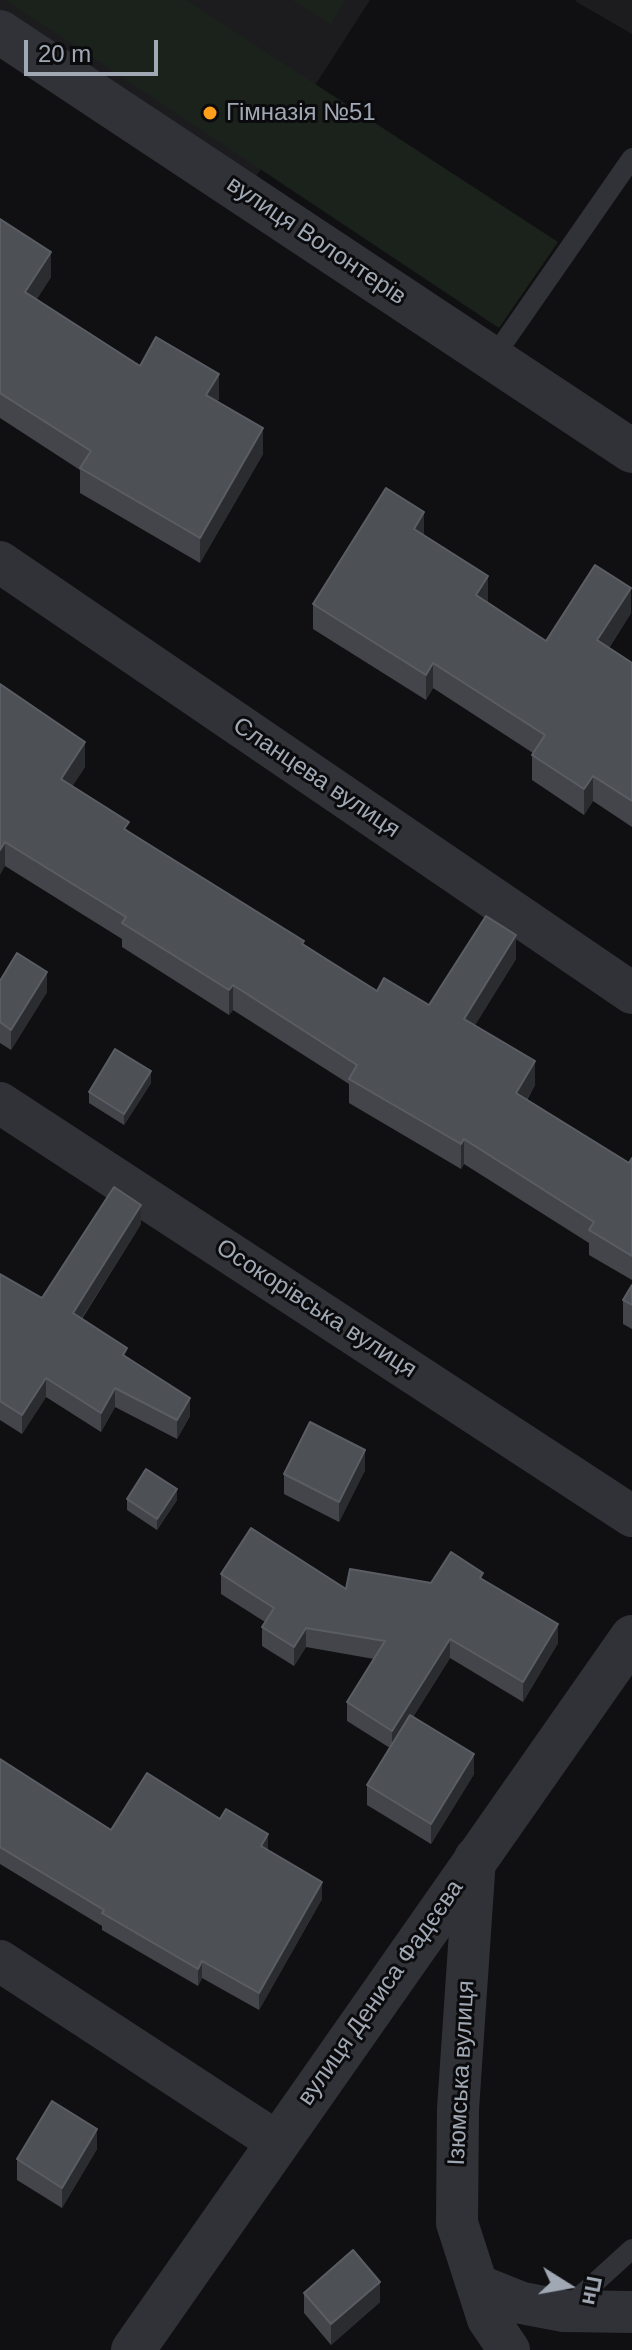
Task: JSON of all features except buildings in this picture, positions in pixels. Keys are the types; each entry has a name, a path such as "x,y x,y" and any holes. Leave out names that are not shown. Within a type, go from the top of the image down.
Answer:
{"street":[{"name":"вулиця Волонтерів","path":"0,32 632,451"},
{"name":"Сланцева вулиця","path":"0,562 632,993"},
{"name":"Осокорівська вулиця","path":"0,1103 632,1516"},
{"name":"вулиця Дениса Фадєєва","path":"133,2350 632,1637"},
{"name":"Ізюмська вулиця","path":"475,1858 458,2109 457,2223 488,2319 509,2350"},
{"path":"0,1961 277,2142"},
{"path":"477,2285 522,2303 564,2311 632,2312"}],"lane":[{"path":"493,358 632,158"},
{"path":"564,2311 632,2249"}],"shaded area":[{"name":"Гімназія №51","path":"0,0 370,0 245,194 0,32"},
{"path":"6,0 186,0 558,242 499,328"},
{"path":"292,0 345,0 331,24"},
{"path":"632,0 632,34 575,1"}],"place":[{"name":"Гімназія №51","path":"210,113"}]}
